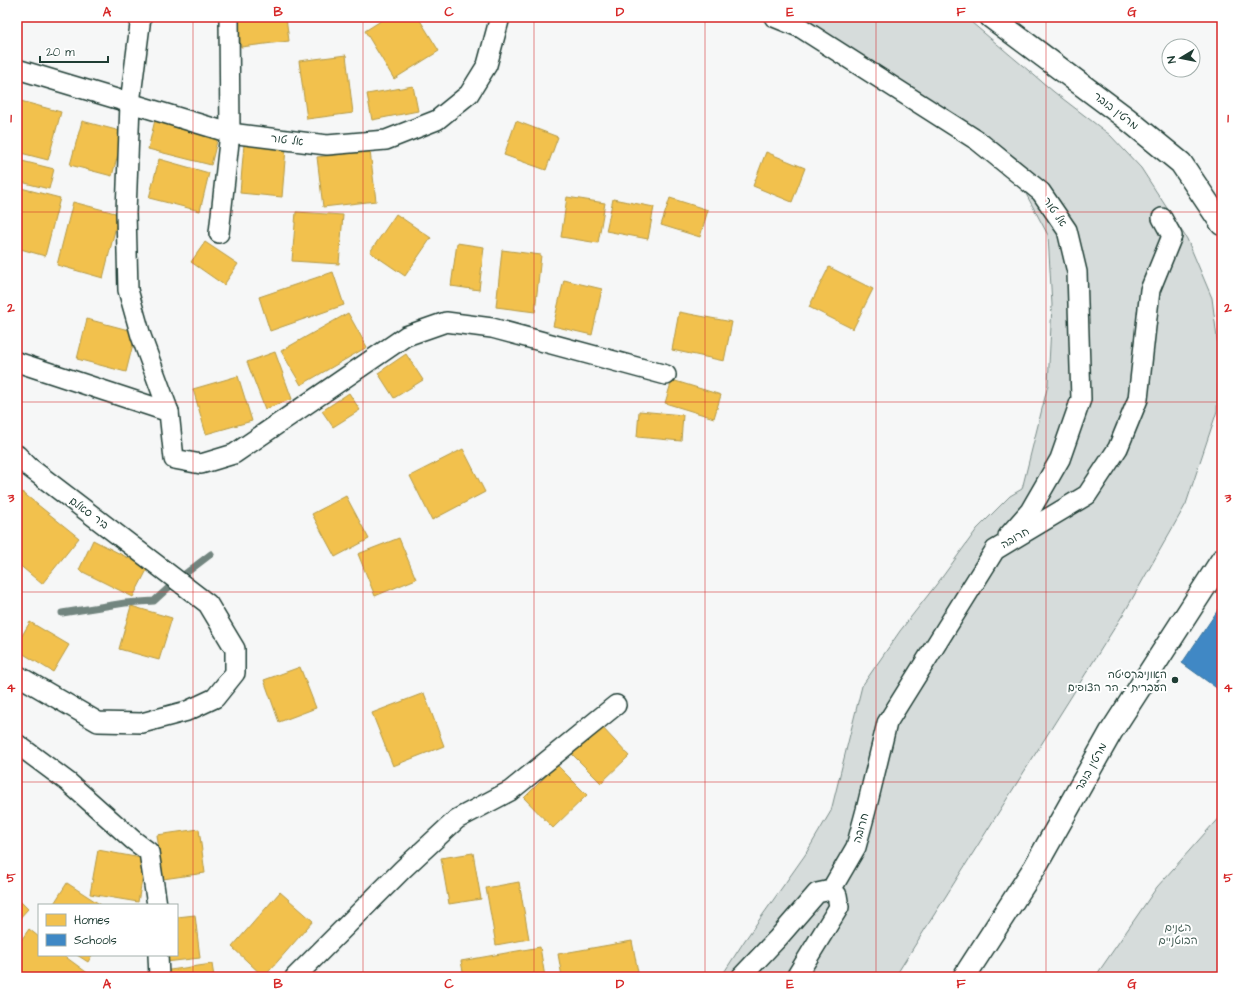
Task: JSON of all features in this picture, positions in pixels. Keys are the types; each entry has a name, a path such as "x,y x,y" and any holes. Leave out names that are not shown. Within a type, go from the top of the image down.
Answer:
{"street":[{"path":"141,17 130,103 126,213 128,290 141,336 169,412 174,459 201,464 234,454 406,336 446,322 492,328 666,375"},
{"path":"219,233 230,133 229,17"},
{"name":"אל טור","path":"17,69 230,133 327,145 386,140 437,120 469,94 487,65 500,17"},
{"name":"אל טור","path":"774,17 801,28 978,141 1041,192 1067,230 1077,272 1081,399 1060,459 1030,511 995,550"},
{"name":"מרטין בובר","path":"991,17 1126,118 1181,163 1222,224"},
{"name":"חרובה","path":"831,890 856,847 887,723 995,550 1087,495 1118,448 1138,399 1150,290 1172,236 1162,218"},
{"path":"17,362 169,412"},
{"name":"ביר סאלם","path":"17,455 28,467 208,604 235,649 235,674 215,698 187,711 142,723 98,722 17,675"},
{"name":"מרטין בובר","path":"964,977 1036,867 1111,732 1222,560"},
{"path":"295,977 403,869 457,818 510,791 616,705"},
{"path":"17,744 68,782 133,840 149,852 157,904"},
{"path":"741,977 778,938 817,893 831,890 836,895 839,907 796,977"},
{"path":"158,956 159,977"}],"green space":[{"path":"776,17 965,17 1054,92 1110,135 1141,168 1187,239 1212,298 1219,354 1217,411 1186,504 1127,608 895,977 721,977 745,940 805,855 831,811 862,686 900,631 977,529 1010,496 1022,489 1048,385 1052,305 1048,235 1025,192 962,136"},
{"name":"הגנים הבוטניים","path":"1222,814 1222,977 1095,977 1157,887"}],"building: Homes":[{"path":"237,17 286,17 289,41 241,47"},
{"path":"387,17 418,17 439,51 394,79 365,31"},
{"path":"346,55 353,113 307,119 299,61"},
{"path":"413,86 418,111 372,120 367,94"},
{"path":"17,100 61,112 48,160 17,152"},
{"path":"155,120 218,137 211,165 148,149"},
{"path":"82,121 124,132 112,176 70,165"},
{"path":"516,121 558,137 546,170 504,155"},
{"path":"244,144 286,148 282,197 240,193"},
{"path":"370,151 376,201 323,207 317,157"},
{"path":"766,152 805,168 792,202 753,186"},
{"path":"159,159 209,173 200,211 149,198"},
{"path":"18,160 54,169 49,189 17,181"},
{"path":"21,188 60,198 45,256 17,248 17,202"},
{"path":"567,197 605,203 598,243 561,237"},
{"path":"670,198 708,210 700,237 661,225"},
{"path":"613,199 654,207 648,239 606,231"},
{"path":"73,202 119,214 103,278 57,265"},
{"path":"296,212 343,215 339,264 292,261"},
{"path":"396,214 431,238 405,276 370,252"},
{"path":"205,242 238,264 224,285 191,262"},
{"path":"457,243 484,247 479,290 451,286"},
{"path":"502,250 541,255 535,312 496,307"},
{"path":"829,267 873,289 853,329 809,307"},
{"path":"333,272 344,305 270,331 259,297"},
{"path":"564,280 602,289 592,335 553,326"},
{"path":"679,312 732,322 724,361 672,350"},
{"path":"348,313 367,347 301,385 281,351"},
{"path":"87,319 136,332 126,372 77,359"},
{"path":"275,352 292,399 265,409 247,362"},
{"path":"406,354 423,380 394,398 378,373"},
{"path":"238,376 252,421 206,434 193,389"},
{"path":"672,380 721,395 714,418 665,403"},
{"path":"349,393 360,410 333,427 322,411"},
{"path":"639,411 683,415 681,441 637,437"},
{"path":"463,449 485,492 432,520 410,476"},
{"path":"17,488 79,538 42,584 17,563"},
{"path":"346,496 369,539 335,557 312,514"},
{"path":"399,538 416,579 375,596 358,554"},
{"path":"93,540 148,568 133,597 79,570"},
{"path":"131,606 172,618 159,660 119,649"},
{"path":"30,622 69,645 53,672 17,650 17,644"},
{"path":"300,667 316,708 279,722 264,680"},
{"path":"424,693 444,746 393,766 372,713"},
{"path":"601,726 629,756 601,783 572,754"},
{"path":"557,765 587,795 553,828 524,798"},
{"path":"199,829 205,873 163,879 157,835"},
{"path":"98,850 146,859 138,902 90,894"},
{"path":"473,853 481,899 449,904 441,858"},
{"path":"519,882 529,939 496,945 486,888"},
{"path":"67,883 99,904 54,904"},
{"path":"280,892 313,921 264,977 232,947"},
{"path":"17,898 28,909 17,921"},
{"path":"195,915 200,958 166,962 165,956 178,956 178,917"},
{"path":"29,929 38,936 38,956 64,956 93,977 17,977 17,946"},
{"path":"632,941 639,977 562,977 558,954"},
{"path":"540,947 545,977 464,977 461,961"},
{"path":"79,956 91,956 88,962"},
{"path":"212,964 214,977 163,977 163,971"}],"building: Schools":[{"path":"1222,604 1222,692 1182,663"}],"waterway":[{"path":"62,613 125,603 154,601 177,580 211,554"}],"place":[{"name":"האוניברסיטה העברית - הר הצופים","path":"1175,680"}]}
